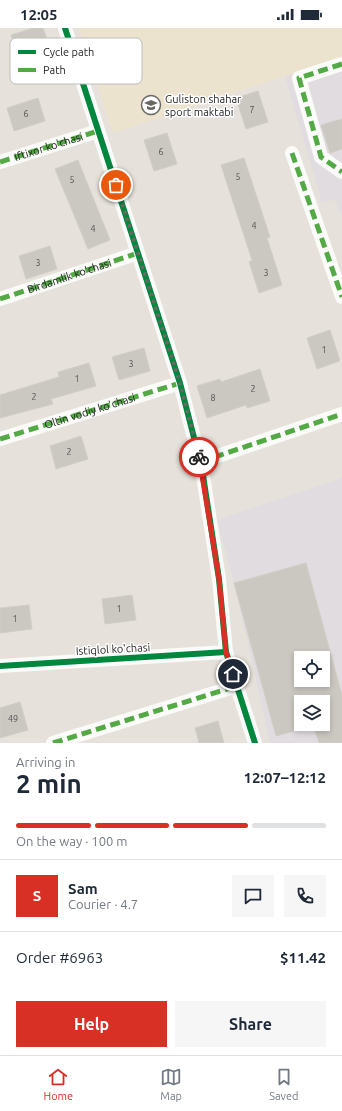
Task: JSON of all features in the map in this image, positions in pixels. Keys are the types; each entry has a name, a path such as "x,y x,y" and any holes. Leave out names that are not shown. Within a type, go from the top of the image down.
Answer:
{"street":[{"path":"65,28 68,38"},
{"path":"341,171 321,157 299,78 342,64"},
{"path":"83,84 180,383 200,462 219,579 226,652 255,743"},
{"name":"Iftixor ko'chasi","path":"0,162 98,131"},
{"path":"292,153 342,297"},
{"name":"Birdamlik ko'chasi","path":"0,299 138,253"},
{"name":"Oltin vodiy ko'chasi","path":"0,439 180,383"},
{"path":"200,462 342,414"},
{"name":"Istiqlol ko'chasi","path":"0,666 226,652"},
{"path":"53,743 237,686"}],"shaded area":[{"name":"Guliston shahar sport maktabi","path":"79,28 342,28 342,57 113,133 97,84 142,84 142,38 82,38"},
{"path":"342,57 342,218 335,200 322,202 285,77"},
{"path":"342,478 342,743 270,743 234,583 217,520"}],"building":[{"path":"33,28 43,28 46,38 12,38 11,35"},
{"path":"258,91 268,122 246,129 236,98"},
{"path":"38,98 45,121 14,131 7,108"},
{"path":"342,119 342,149 330,153 321,125"},
{"path":"167,133 177,164 154,171 144,140"},
{"path":"244,158 270,237 267,238 282,285 259,293 249,262 252,260 221,165"},
{"path":"78,160 110,240 88,249 55,169"},
{"path":"50,246 57,269 26,279 19,256"},
{"path":"330,330 340,361 317,369 307,338"},
{"path":"144,348 150,371 119,380 112,357"},
{"path":"89,363 96,386 51,399 53,404 0,418 0,395 59,377 58,372"},
{"path":"260,369 270,401 247,408 246,405 207,418 197,386 220,379 221,382"},
{"path":"81,436 88,459 56,469 50,446"},
{"path":"306,563 330,651 342,695 342,743 319,743 315,731 330,731 330,695 294,695 294,731 276,736 234,583"},
{"path":"132,595 136,620 105,624 102,599"},
{"path":"29,605 32,629 0,633 0,608"},
{"path":"20,702 28,730 0,738 0,708"},
{"path":"218,721 224,743 199,743 195,728"}],"marked path":[{"path":"342,64 299,78 321,157 342,172"},
{"path":"0,162 98,131"},
{"path":"292,153 342,297"},
{"path":"0,299 138,253"},
{"path":"0,439 180,383"},
{"path":"200,462 342,414"},
{"path":"53,743 237,686"}],"cycle path":[{"path":"65,28 68,38"},
{"path":"83,84 180,383 202,469 219,579 226,652 255,743"},
{"path":"0,666 226,652"}],"way so far":[{"path":"116,185 180,383 199,457"}],"place":[{"name":"Guliston shahar sport maktabi","path":"151,105"}],"route":[{"path":"199,457 219,579 226,652 233,674"}]}
